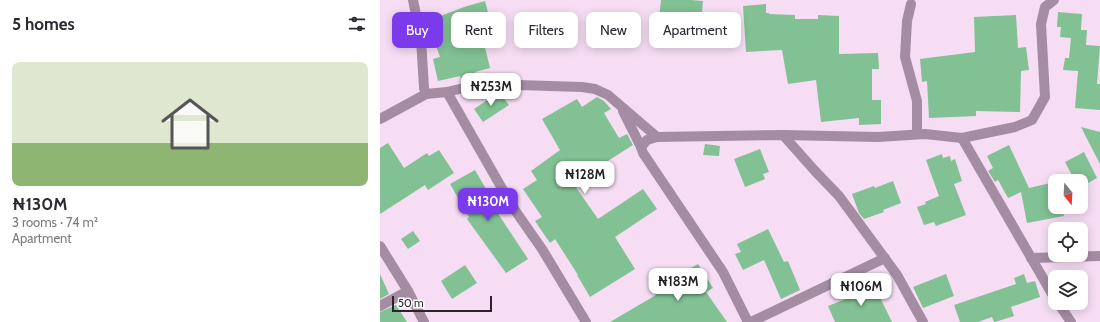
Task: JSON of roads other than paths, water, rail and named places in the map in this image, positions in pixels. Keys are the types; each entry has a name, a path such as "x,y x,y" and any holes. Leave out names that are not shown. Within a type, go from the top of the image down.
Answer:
{"street":[{"path":"413,0 421,39 424,88 426,94"},
{"path":"641,147 647,140 657,137 783,135 878,137 925,134 962,138 1015,127 1032,120 1045,96 1041,24 1045,8 1054,0"},
{"path":"911,4 907,21 905,57 917,102 917,134"},
{"path":"380,119 426,94 447,92 472,86 518,85 582,87 595,89 608,95 657,137"},
{"path":"447,92 512,206 542,249 586,322"},
{"path":"620,106 647,158 724,272 749,322 885,258"},
{"path":"783,135 839,196 897,275 923,322"},
{"path":"962,138 1048,287"},
{"path":"380,246 408,291 424,322"},
{"path":"1031,258 1100,256"},
{"path":"380,306 408,291"},
{"path":"1063,310 1071,322"}]}
